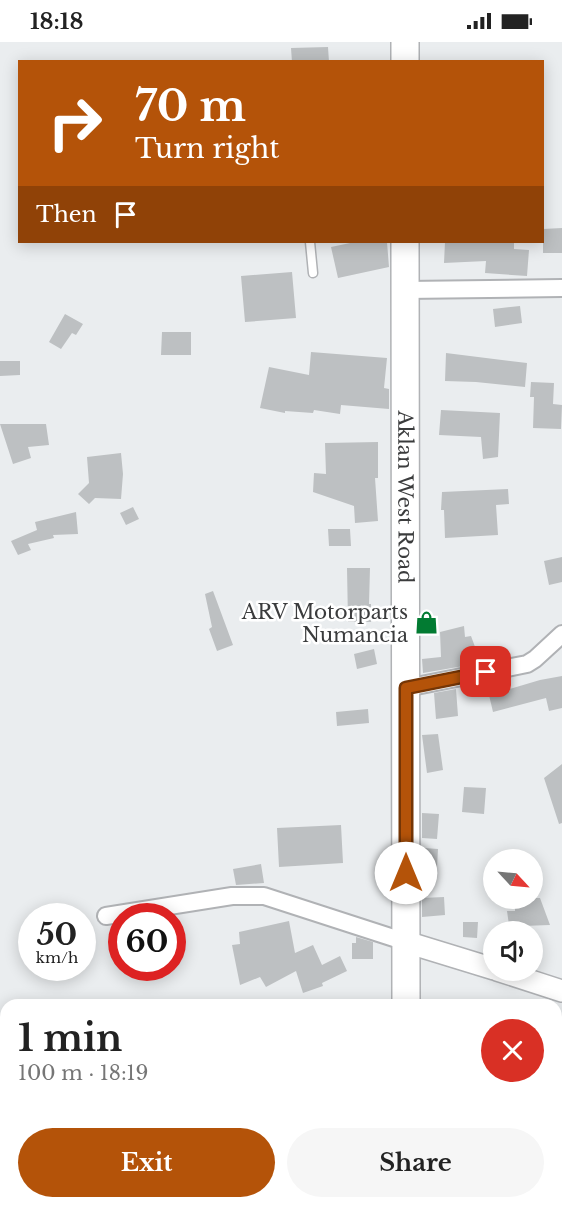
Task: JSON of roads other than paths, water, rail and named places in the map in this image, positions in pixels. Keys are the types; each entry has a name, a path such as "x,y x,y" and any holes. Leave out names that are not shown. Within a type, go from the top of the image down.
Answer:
{"main road":[{"path":"405,42 405,60"},
{"name":"Aklan West Road","path":"405,243 406,999"}],"street":[{"path":"405,291 562,288"},
{"path":"406,688 527,664 562,634"},
{"path":"106,916 232,896 264,896 483,966"},
{"path":"530,981 562,991"}],"lane":[{"path":"310,243 313,273"}],"place":[{"name":"ARV Motorparts Numancia","path":"426,623"}]}
